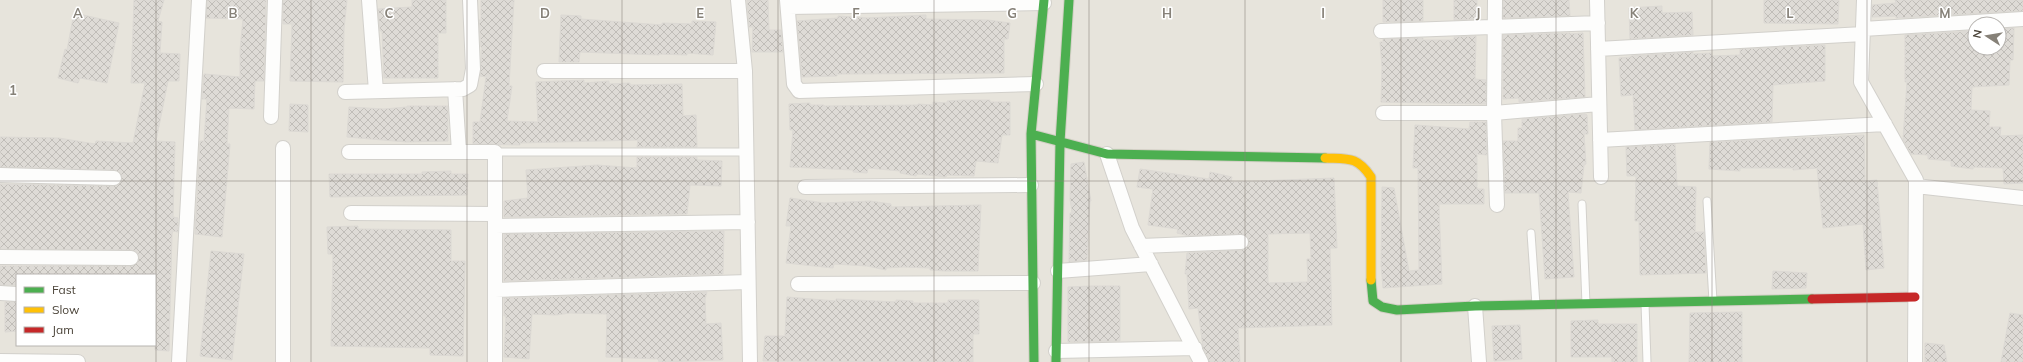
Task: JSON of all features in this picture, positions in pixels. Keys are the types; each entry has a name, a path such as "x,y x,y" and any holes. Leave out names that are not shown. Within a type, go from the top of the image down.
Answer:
{"street":[{"path":"179,362 199,0"},
{"path":"271,117 275,0"},
{"path":"369,0 376,91"},
{"path":"345,92 463,89 470,85 473,78 470,0"},
{"path":"738,0 745,70 750,362"},
{"path":"1069,0 1060,142 1056,357 1195,348"},
{"path":"1495,0 1494,113 1497,205"},
{"path":"1597,0 1601,177"},
{"path":"1864,0 1861,82 1916,180 1915,362"},
{"path":"1034,362 1031,134 1036,84 1044,2 788,4 794,84 799,91 1036,84"},
{"path":"1598,49 1863,32 2023,19"},
{"path":"1381,31 1598,23"},
{"path":"544,71 745,70"},
{"path":"455,89 459,152"},
{"path":"1383,113 1494,113 1599,104"},
{"path":"1600,140 1885,124"},
{"path":"1031,134 1107,154 1350,159 1363,164 1371,177 1370,275 1373,301 1382,307 1396,310 1475,306 1915,297"},
{"path":"283,148 283,362"},
{"path":"349,152 495,152 495,362"},
{"path":"1107,154 1132,228 1201,362"},
{"path":"0,175 114,178"},
{"path":"805,187 1031,185"},
{"path":"1916,186 2023,198"},
{"path":"351,213 495,220 748,222"},
{"path":"1141,246 1241,242"},
{"path":"0,257 131,258"},
{"path":"1058,271 1151,264"},
{"path":"495,290 748,282"},
{"path":"798,284 1032,284"},
{"path":"0,293 16,294"},
{"path":"1475,306 1478,362"},
{"path":"0,361 78,362"}],"lane":[{"path":"495,152 747,152"},
{"path":"1707,201 1713,301"},
{"path":"1582,204 1586,304"},
{"path":"1531,233 1536,305"},
{"path":"1646,303 1647,362"}],"shaded area":[{"path":"0,0 2023,0 2023,362 0,362"}],"building":[{"path":"134,0 164,0 158,21 162,22 160,53 180,54 179,81 168,81 156,141 175,142 173,217 178,218 178,232 173,231 172,234 169,351 155,350 156,274 16,274 16,285 0,285 0,266 131,266 138,262 138,253 131,250 0,249 0,184 114,186 121,182 121,174 114,170 0,167 0,137 59,138 95,144 96,141 133,143 145,83 131,83"},
{"path":"207,0 266,0 264,81 255,81 254,109 229,108 227,144 230,144 222,237 195,234 200,141 204,141 207,99 202,99 204,74 240,77 240,50 243,19 206,18"},
{"path":"283,0 347,0 344,29 343,82 290,81 292,24 283,24"},
{"path":"412,0 446,0 446,33 438,33 438,78 384,78 382,31 380,31 378,9 412,7"},
{"path":"481,0 514,0 509,86 512,86 507,121 538,122 536,82 584,80 584,83 609,81 609,84 630,83 630,85 682,84 683,116 696,115 697,147 637,147 638,140 520,143 520,145 473,144 473,122 480,122 486,77 480,76 482,48 479,20 481,20"},
{"path":"747,0 768,0 769,30 781,30 783,52 752,52 753,27 749,27"},
{"path":"1383,0 1423,0 1423,21 1383,22"},
{"path":"1454,0 1477,0 1477,19 1454,20"},
{"path":"1503,0 1569,0 1570,16 1503,18"},
{"path":"1764,0 1839,0 1838,24 1764,23"},
{"path":"1895,0 2023,0 2023,11 1896,18 1896,16 1872,17 1872,5 1896,3"},
{"path":"1662,6 1662,13 1692,12 1693,35 1630,39 1629,8"},
{"path":"74,13 119,23 107,83 80,78 78,83 58,78 65,49 67,50"},
{"path":"561,15 581,16 581,19 662,25 662,23 692,24 692,21 716,22 713,55 687,53 687,55 659,55 580,52 579,62 559,62"},
{"path":"926,15 926,19 988,20 1010,23 1008,39 1004,39 1004,73 837,74 837,76 802,77 797,21 838,18 838,16 867,18"},
{"path":"2014,28 2013,60 2010,60 2009,85 1972,87 1971,110 1990,111 1989,127 2001,127 2000,136 2023,135 2023,183 2004,184 2003,168 1973,167 1973,169 1951,166 1951,161 1928,159 1928,155 1911,154 1903,139 1907,82 1905,82 1905,35 1967,31 1967,56 2007,56 2007,29"},
{"path":"1583,33 1585,97 1519,102 1519,98 1503,99 1503,35"},
{"path":"1476,36 1475,79 1486,80 1486,104 1381,102 1382,67 1380,42 1383,42 1383,39 1423,38 1423,40 1454,40 1454,37"},
{"path":"1825,45 1825,81 1773,85 1772,122 1635,130 1633,95 1621,96 1619,58 1693,52 1693,54 1711,53 1712,56 1740,55 1740,49"},
{"path":"963,100 1010,102 1010,135 1002,135 998,163 976,161 974,176 947,175 946,177 917,174 916,176 900,173 900,171 868,168 867,173 853,172 853,170 790,167 793,130 790,130 789,104 810,103 810,105 824,106 933,105 933,102 947,103 947,101"},
{"path":"290,104 308,105 308,132 289,131"},
{"path":"407,106 448,106 448,141 407,142 347,137 349,107 384,109"},
{"path":"1587,115 1588,134 1584,134 1586,164 1584,165 1581,193 1568,192 1574,277 1545,279 1539,193 1505,193 1503,141 1518,141 1518,128 1522,128 1522,119"},
{"path":"1470,122 1486,122 1487,155 1477,154 1477,189 1484,189 1484,204 1439,204 1442,284 1383,288 1381,265 1382,187 1394,188 1409,271 1419,270 1418,168 1413,168 1415,125 1469,129"},
{"path":"1864,135 1865,181 1877,180 1884,268 1866,270 1863,224 1823,228 1817,168 1793,170 1793,168 1740,168 1740,171 1709,169 1710,142"},
{"path":"1675,144 1677,186 1696,187 1695,232 1704,232 1706,273 1640,275 1639,221 1635,221 1636,176 1627,176 1626,147"},
{"path":"637,157 697,157 697,160 722,161 721,186 690,185 687,214 504,217 504,201 528,198 526,170 597,165 637,168"},
{"path":"1084,162 1091,201 1087,260 1069,262 1070,213 1072,213 1070,199 1071,164"},
{"path":"1140,169 1209,179 1210,172 1232,177 1231,182 1334,178 1337,248 1330,248 1332,325 1238,328 1240,362 1209,362 1203,348 1198,308 1189,309 1187,274 1185,274 1187,253 1242,250 1248,246 1248,238 1241,234 1189,236 1177,233 1178,229 1148,225 1153,189 1137,187","holes":["1310,233 1311,259 1307,259 1308,282 1268,283 1268,234"]},
{"path":"451,171 451,174 468,174 467,195 330,197 329,174 422,174 422,172"},
{"path":"790,198 824,203 870,201 891,204 891,207 981,205 978,271 946,271 930,270 930,268 904,267 886,268 886,270 867,266 834,264 833,268 786,263 791,226 786,226"},
{"path":"358,226 358,229 451,230 451,261 465,261 463,356 430,355 430,348 331,346 333,254 328,254 327,227"},
{"path":"724,231 723,274 504,281 504,234"},
{"path":"211,251 244,254 232,360 200,356"},
{"path":"1773,271 1807,273 1806,288 1772,289"},
{"path":"1120,286 1120,341 1068,342 1068,287"},
{"path":"707,292 705,299 706,324 721,323 723,360 659,362 658,359 606,357 607,314 570,313 556,315 532,314 529,359 504,357 506,316 504,316 504,298"},
{"path":"787,297 836,301 836,299 896,302 896,300 913,301 913,303 948,303 948,300 979,300 979,334 973,334 973,362 763,361 765,336 785,336"},
{"path":"5,302 16,302 16,331 5,332"},
{"path":"1742,312 1742,362 1689,362 1690,313"},
{"path":"2010,313 2023,315 2023,362 2001,362"},
{"path":"1598,320 1598,324 1637,324 1637,362 1612,362 1612,357 1571,357 1571,321"},
{"path":"1520,325 1522,359 1494,361 1492,326"},
{"path":"1925,343 1944,345 1947,362 1925,362"}],"traffic: fast":[{"path":"1034,362 1031,134 1044,0"},
{"path":"1056,362 1060,142 1069,0"},
{"path":"1031,134 1107,154 1325,158"},
{"path":"1371,280 1373,301 1382,307 1397,310 1475,306 1812,299"}],"traffic: slow":[{"path":"1325,158 1346,159 1356,162 1361,165 1371,177 1371,280"}],"traffic: jam":[{"path":"1812,299 1915,297"}]}
